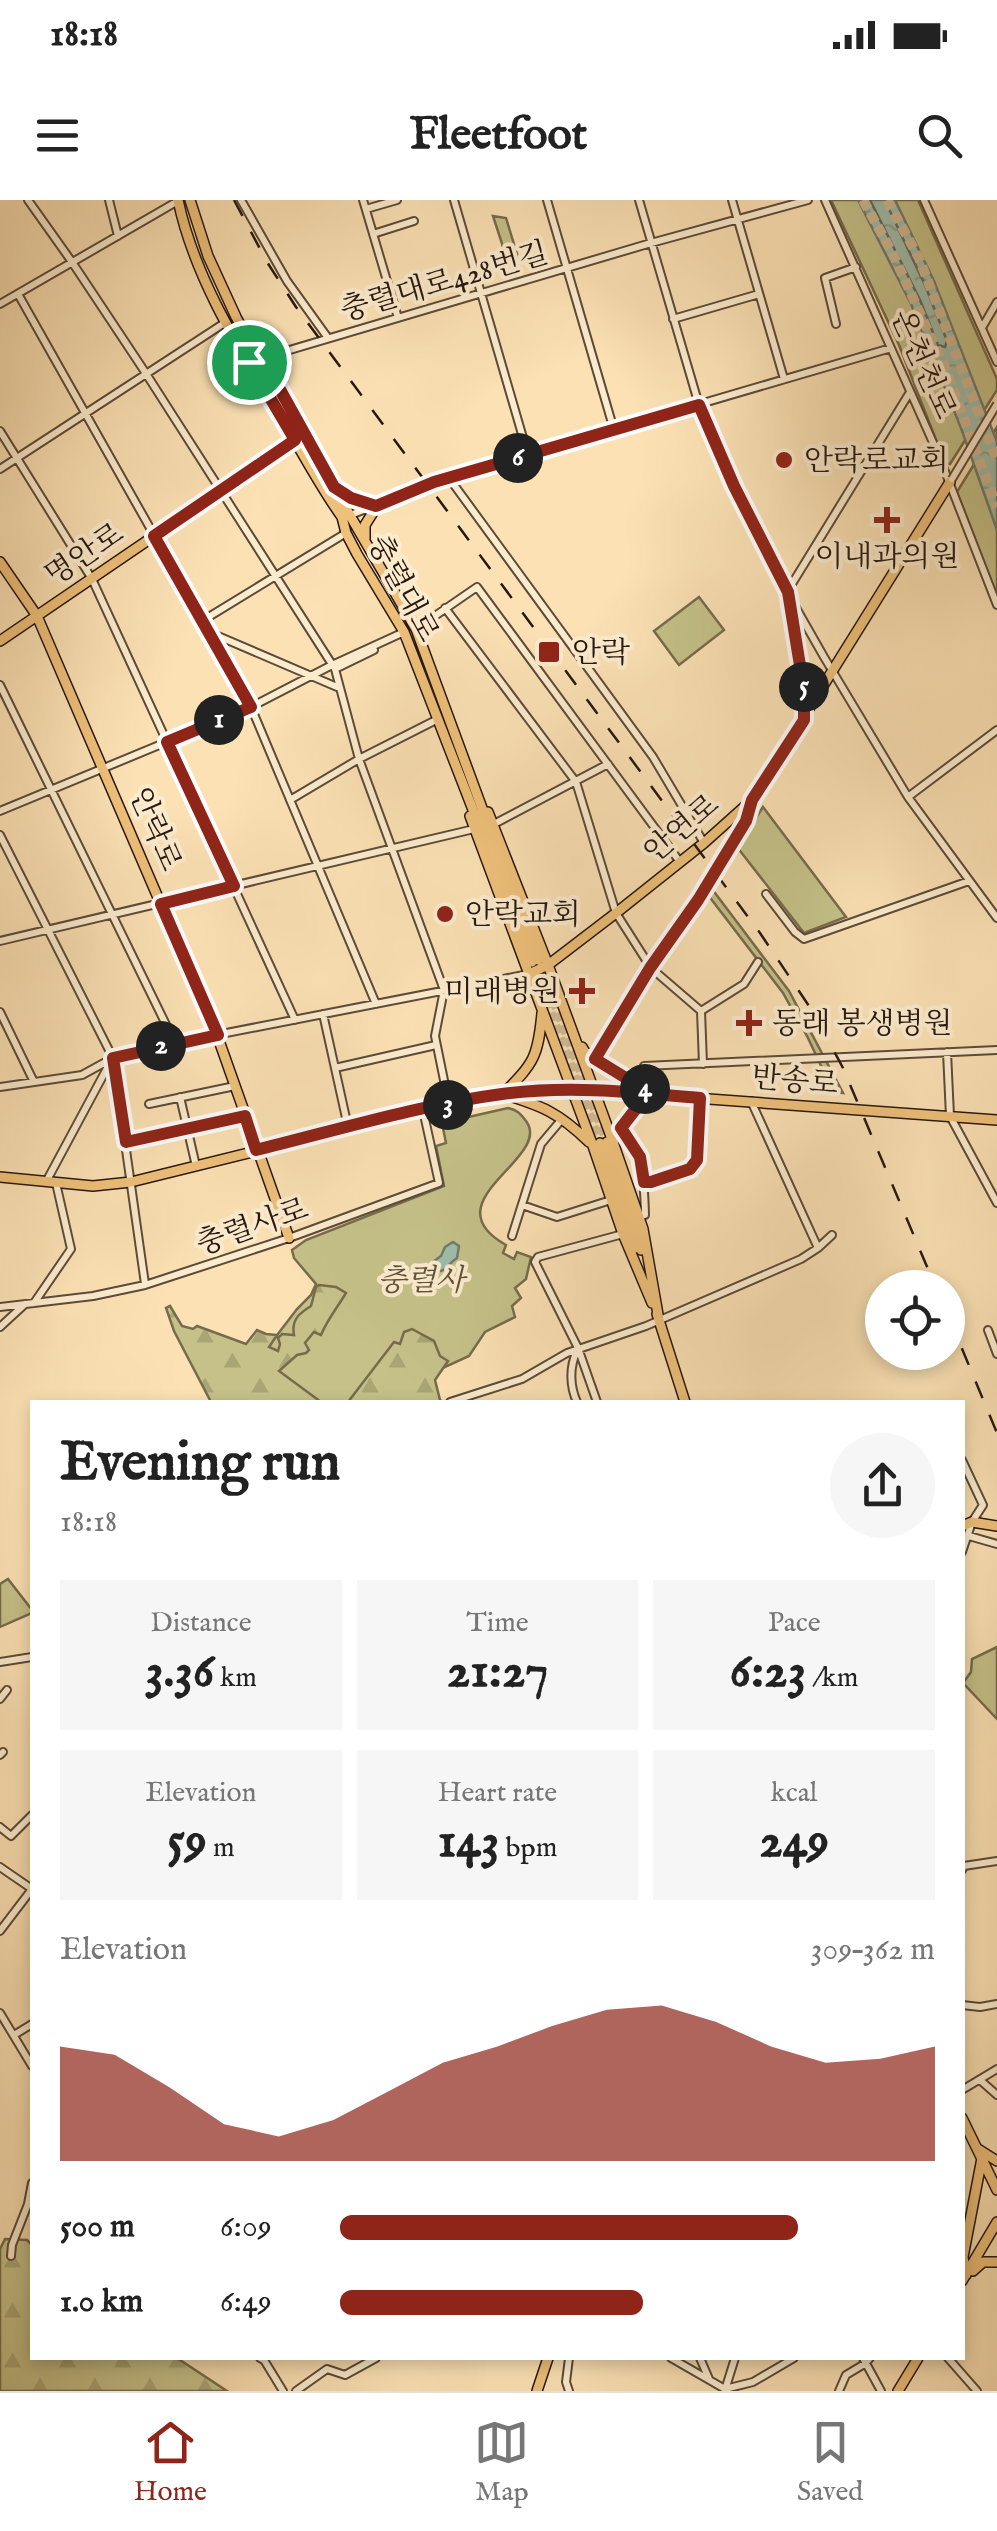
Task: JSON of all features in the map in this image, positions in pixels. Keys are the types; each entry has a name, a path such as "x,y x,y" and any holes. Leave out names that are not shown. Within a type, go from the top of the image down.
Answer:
{"main road":[{"path":"190,200 217,280 254,361 278,386 346,516 366,541 416,629 430,662 462,768 474,830 571,1089 603,1142 639,1218 660,1320"},
{"name":"충렬대로","path":"178,201 206,286 254,361 295,440 346,516 346,533 405,633 438,719 462,768 535,961"},
{"name":"명안로","path":"0,641 295,440"},
{"name":"안연로","path":"529,974 548,965 616,913 752,800 951,480"},
{"path":"334,487 351,498 376,506 365,525 366,541"},
{"name":"안락로","path":"0,562 37,616 218,1035 289,1238"},
{"path":"462,768 494,824 594,1090 611,1200 660,1320"},
{"path":"542,1010 539,1045 533,1062 503,1094 544,1106 603,1142 684,1400"},
{"path":"570,1027 585,1052 652,1094 603,1142"},
{"name":"반송로","path":"0,1177 93,1186 131,1182 423,1110 503,1094 571,1089 997,1120"},
{"path":"967,1524 997,1526"},
{"path":"965,2124 997,2190"},
{"path":"980,2154 997,2161"},
{"path":"965,2240 980,2154"},
{"path":"965,2277 997,2222"},
{"path":"965,2278 980,2264 997,2262"},
{"path":"537,2391 547,2360"},
{"path":"898,2391 917,2360"}],"street":[{"path":"28,200 144,372 333,667 358,759 444,990 435,1036 449,1105"},
{"path":"109,200 118,236"},
{"path":"241,200 287,280 328,338"},
{"path":"363,200 398,318"},
{"path":"366,209 397,200"},
{"path":"454,200 528,455"},
{"path":"547,200 614,430"},
{"path":"639,200 699,405 734,486 833,673 908,798 997,918"},
{"path":"732,200 784,379"},
{"name":"충렬대로428번길","path":"254,361 808,200"},
{"name":"온천천로","path":"825,200 951,480 997,605"},
{"path":"924,200 997,362"},
{"path":"0,304 178,201"},
{"path":"373,234 414,221"},
{"path":"836,324 824,278 856,267"},
{"path":"18,294 251,707 376,1004"},
{"path":"673,319 759,294"},
{"path":"982,326 997,302"},
{"path":"0,469 227,321"},
{"path":"346,516 449,478 892,348"},
{"path":"804,720 804,690 788,592 910,391"},
{"path":"951,480 997,404"},
{"path":"0,430 92,579 295,1020"},
{"path":"449,478 653,757 704,842"},
{"path":"202,620 346,533"},
{"path":"416,629 477,586 680,862"},
{"path":"445,608 576,782 616,913 650,968 701,1012 703,1064"},
{"path":"208,632 338,688"},
{"path":"0,811 251,707 405,633"},
{"path":"0,685 175,1043"},
{"path":"290,800 358,759 438,719"},
{"path":"908,798 997,730"},
{"path":"494,824 608,764"},
{"path":"595,1059 650,968 698,900 749,815 752,800"},
{"path":"0,940 474,830"},
{"path":"0,835 113,1058 145,1285"},
{"path":"766,894 804,939 970,881"},
{"path":"701,1012 744,984 758,962"},
{"path":"0,1087 82,1075 113,1058 175,1043 529,974"},
{"path":"0,1012 34,1082"},
{"path":"323,1014 348,1127"},
{"path":"335,1068 436,1045"},
{"path":"644,1066 997,1050"},
{"path":"947,1052 950,1116 997,1203"},
{"path":"0,1327 30,1304 71,1249 51,1182 113,1058"},
{"path":"149,1104 234,1086"},
{"path":"180,1097 196,1166"},
{"path":"644,1182 690,1169 697,1160 700,1098"},
{"path":"751,1100 818,1248"},
{"name":"충렬사로","path":"0,1307 93,1296 145,1285 440,1183 423,1110"},
{"path":"126,1142 245,1116"},
{"path":"512,1236 541,1144 563,1118"},
{"path":"621,1128 640,1157 645,1215 639,1218"},
{"path":"522,1205 556,1217 611,1200"},
{"path":"597,1400 578,1348 536,1262 538,1257 623,1234"},
{"path":"456,1400 522,1378 578,1348 646,1326 801,1259 832,1235"},
{"path":"988,1330 997,1354"},
{"path":"576,1400 572,1373 578,1348"},
{"path":"965,1466 983,1505 967,1524 970,1536 965,1546"},
{"path":"970,1536 997,1544"},
{"path":"0,1662 30,1657"},
{"path":"0,1698 7,1690"},
{"path":"0,1827 11,1836 30,1817"},
{"path":"965,1867 997,1861"},
{"path":"0,1867 30,1888"},
{"path":"0,1931 30,1892"},
{"path":"965,2005 997,2004"},
{"path":"0,2013 30,2063"},
{"path":"0,2028 12,2032 30,2025"},
{"path":"965,2088 997,2069"},
{"path":"980,2080 997,2095"},
{"path":"11,2256 30,2194"},
{"path":"965,2255 983,2246"},
{"path":"261,2360 283,2391"},
{"path":"296,2391 328,2368 345,2375 372,2360"},
{"path":"569,2360 569,2391"},
{"path":"675,2360 724,2390"},
{"path":"701,2360 710,2380"},
{"path":"724,2390 734,2360"},
{"path":"724,2390 753,2382 791,2360"},
{"path":"839,2391 846,2375 865,2360"},
{"path":"866,2360 881,2391"},
{"path":"950,2360 973,2389"}],"green space":[{"path":"831,200 918,200 997,379 997,390 950,464 945,463 899,345"},
{"path":"493,216 506,218 517,254 512,261 507,259"},
{"path":"997,427 997,597 957,492"},
{"path":"699,597 724,630 679,665 654,631"},
{"path":"763,807 846,917 804,933 737,847"},
{"path":"712,889 789,991 843,1093 831,1087 783,993 708,895"},
{"name":"충렬사","path":"508,1108 526,1121 530,1135 524,1150 485,1196 480,1212 486,1229 506,1245 503,1253 514,1259 517,1252 531,1257 526,1279 515,1288 521,1298 512,1306 515,1317 485,1332 469,1356 443,1368 408,1358 373,1400 290,1400 251,1369 316,1284 292,1250 306,1240 444,1186 436,1146 446,1143 442,1123"},
{"path":"316,1287 336,1287 346,1293 321,1335 314,1332 305,1343 309,1350 279,1371 318,1400 210,1400 166,1308 170,1306 182,1326 197,1326 246,1344 257,1330 277,1335 269,1347 278,1351 278,1338 282,1334 294,1335 295,1321 311,1306"},
{"path":"412,1329 434,1341 440,1356 448,1361 435,1380 440,1400 350,1400 394,1342 400,1344 404,1332"},
{"path":"8,1579 30,1607 30,1614 0,1627 0,1584"},
{"path":"997,1647 997,1719 965,1685 972,1659"},
{"path":"5,2239 30,2243 30,2360 180,2360 227,2391 0,2391 0,2249"}],"water":[{"path":"858,200 895,200 934,281 997,442 997,530 911,304"},
{"path":"453,1242 459,1246 457,1258 442,1270 431,1270 430,1264"}],"tunnel":[{"path":"863,200 893,254 945,368 997,507"},
{"path":"887,200 919,258 997,460"},
{"path":"532,962 600,1143"},
{"path":"539,962 607,1142"}],"railway":[{"path":"234,200 296,307 760,933 813,1012 843,1068 928,1270"},
{"path":"965,1356 997,1433"}],"place":[{"name":"안락로교회","path":"784,460"},
{"name":"이내과의원","path":"887,520"},
{"name":"안락","path":"549,652"},
{"name":"안락교회","path":"445,914"},
{"name":"미래병원","path":"582,991"},
{"name":"동래 봉생병원","path":"749,1023"}],"route":[{"path":"249,362 259,360 278,386 334,487 342,494 376,506 434,482 699,405 734,486 788,592 804,690 804,720 752,800 746,821 698,900 650,968 595,1059 652,1094 621,1128 640,1157 644,1182 690,1169 697,1160 700,1098 652,1094 594,1090 503,1094 256,1150 245,1116 126,1142 113,1058 218,1035 161,904 234,886 167,742 251,707 154,536 295,440 249,362"}]}
